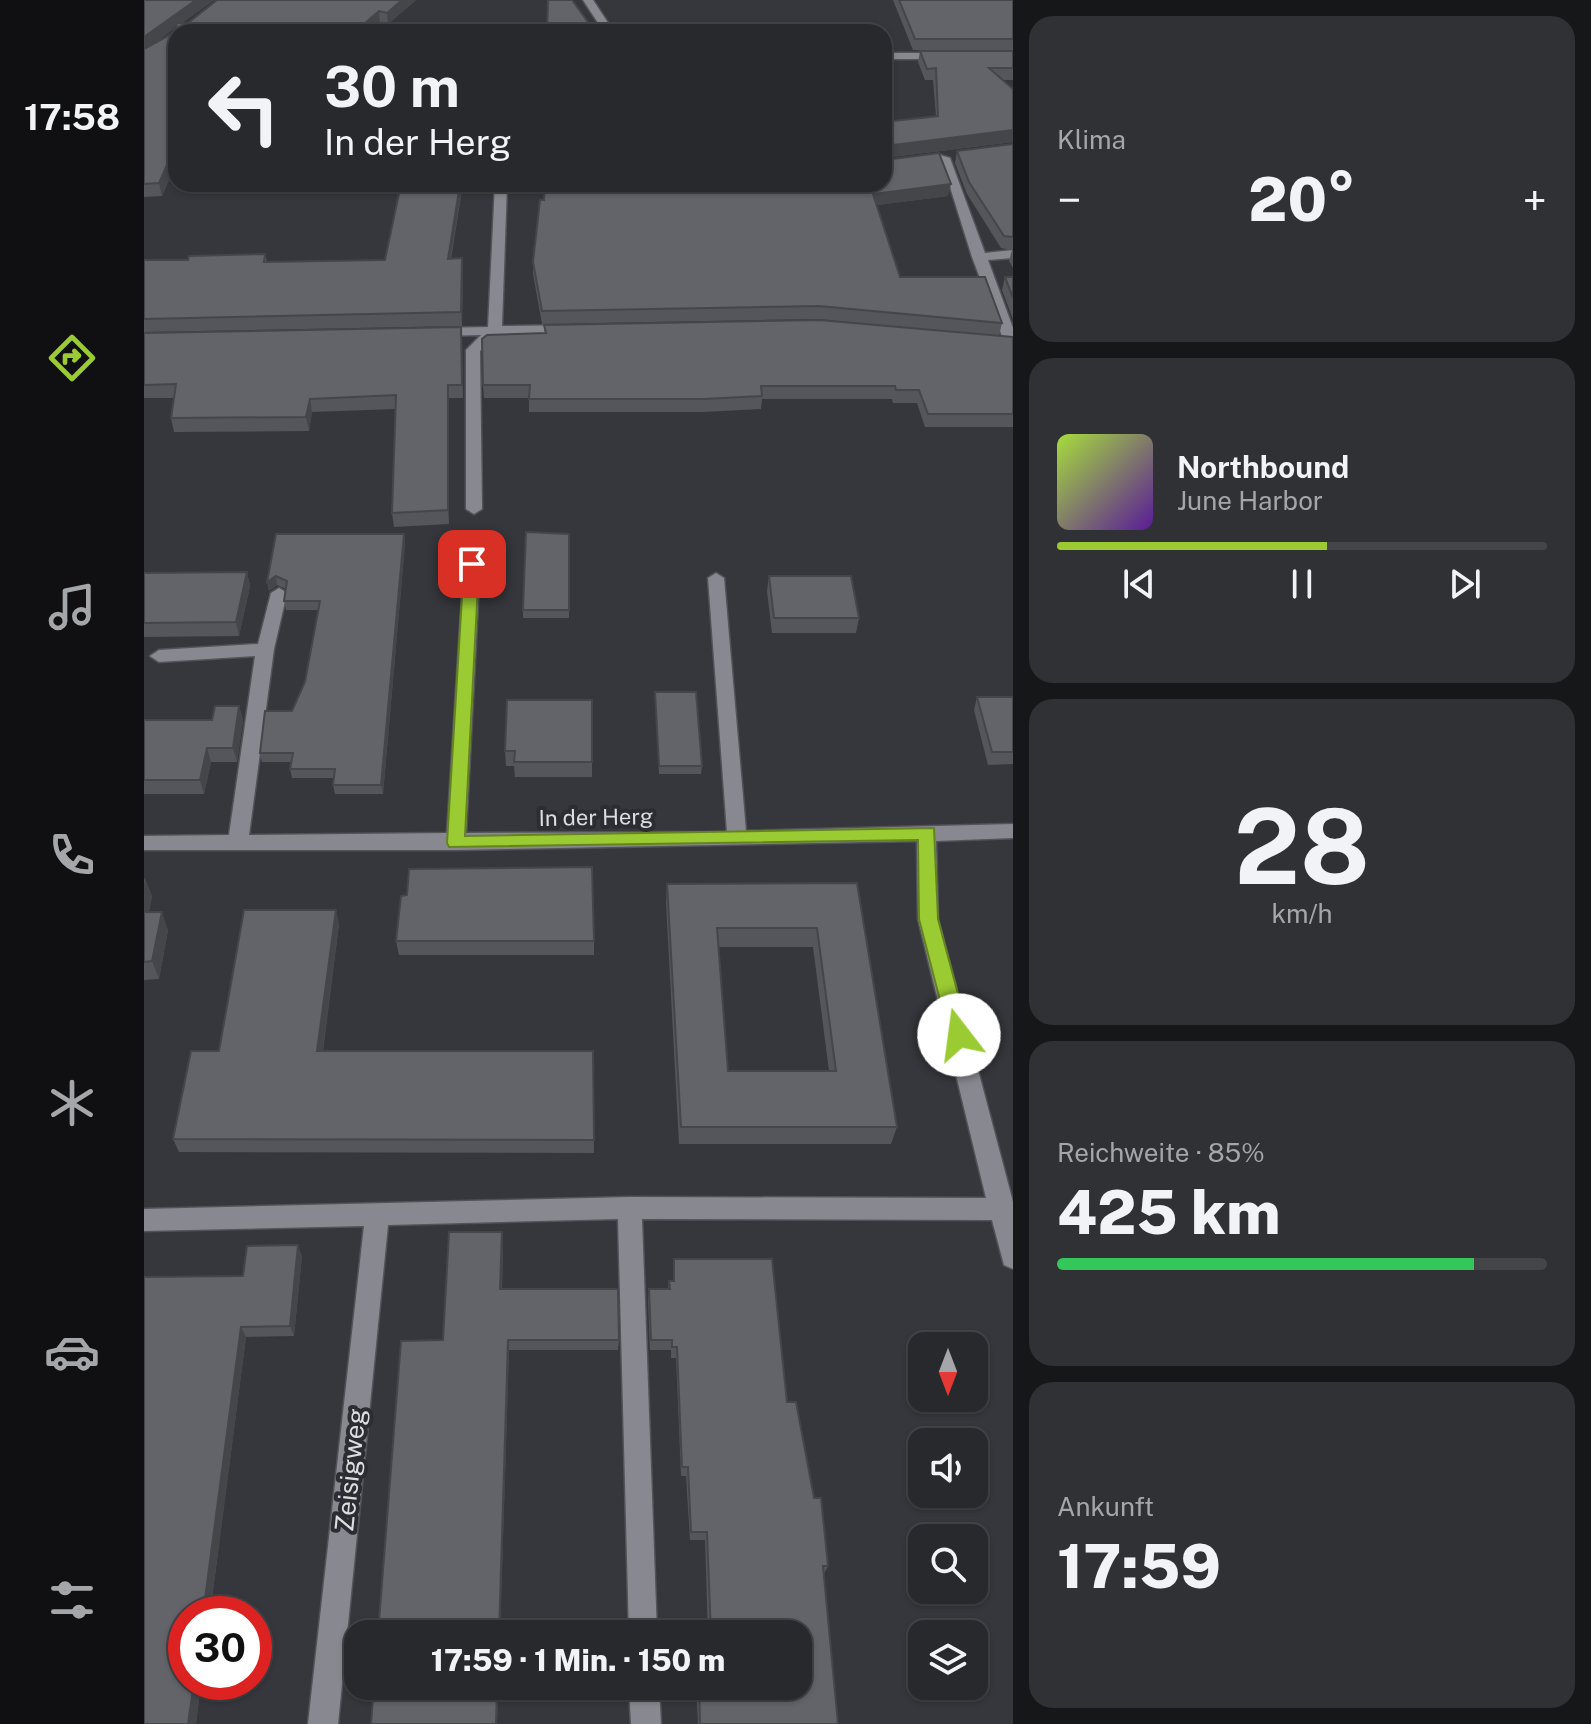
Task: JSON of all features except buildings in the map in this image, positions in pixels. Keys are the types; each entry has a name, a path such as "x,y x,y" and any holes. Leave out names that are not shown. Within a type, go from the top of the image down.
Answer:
{"street":[{"path":"588,0 604,24"},
{"path":"892,56 955,56"},
{"path":"929,159 950,157 978,257 1008,343"},
{"path":"474,509 473,350 495,330 501,192"},
{"path":"978,257 1013,254"},
{"path":"418,332 591,328"},
{"path":"456,843 472,564"},
{"path":"716,578 737,839"},
{"path":"238,843 265,649 279,593"},
{"path":"159,656 265,649"},
{"name":"In der Herg","path":"144,843 456,843 1013,831"},
{"path":"927,833 928,919 1004,1209 1013,1257"},
{"path":"144,1220 630,1208 1004,1209"},
{"path":"630,1208 643,1620"},
{"name":"Zeisigweg","path":"323,1724 377,1216"},
{"path":"645,1700 646,1724"}],"route":[{"path":"472,564 456,843 927,833 928,919 959,1035"}]}
